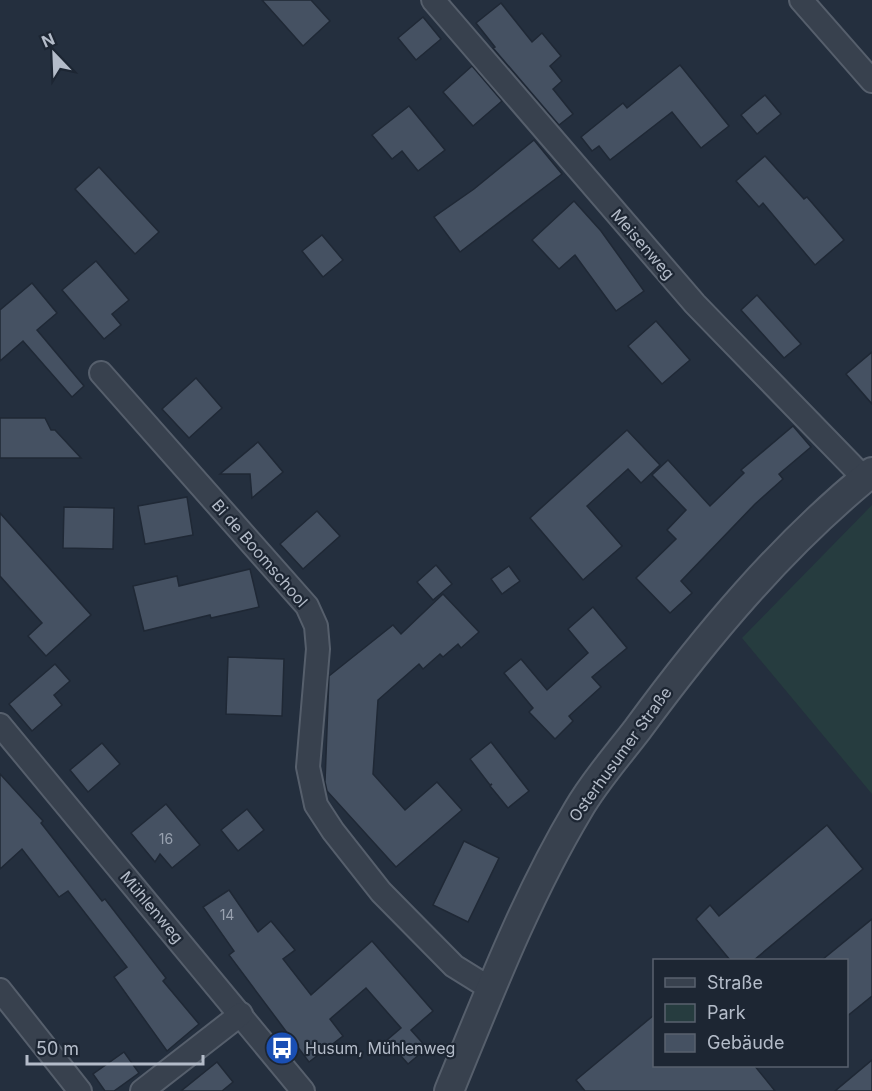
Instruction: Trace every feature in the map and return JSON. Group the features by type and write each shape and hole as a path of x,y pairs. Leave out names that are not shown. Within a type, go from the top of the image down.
{"street":[{"name":"Meisenweg","path":"434,0 695,303 868,475"},
{"path":"801,0 872,81"},
{"name":"Bi de Boomschool","path":"101,372 307,606 316,626 318,649 308,767 316,805 333,831 381,892 454,966 491,989"},
{"name":"Osterhusumer Straße","path":"449,1091 529,900 579,808 675,678 722,622 795,542 868,475"},
{"name":"Mühlenweg","path":"0,725 303,1091"},
{"path":"0,990 80,1091"},
{"path":"142,1091 241,1014"}],"green space":[{"path":"872,505 872,794 742,638"}],"building":[{"path":"262,0 311,0 330,21 303,46"},
{"path":"501,3 532,42 542,33 561,56 550,66 562,81 553,89 573,114 559,125 493,48 495,47 476,23"},
{"path":"423,17 441,39 416,60 398,38"},
{"path":"680,65 729,126 701,148 672,112 610,160 599,146 592,151 581,137 623,103 627,108"},
{"path":"472,66 502,101 473,126 443,92"},
{"path":"765,95 781,114 757,134 741,115"},
{"path":"409,106 445,150 418,171 402,151 392,159 372,135"},
{"path":"534,140 562,174 460,252 434,217 474,189"},
{"path":"765,156 804,199 807,197 844,240 815,265 763,203 759,207 736,181"},
{"path":"99,167 159,232 135,254 75,189"},
{"path":"574,201 601,231 644,291 616,311 575,255 559,269 532,240"},
{"path":"322,235 343,260 323,277 302,251"},
{"path":"96,261 129,300 112,314 121,325 104,339 62,290"},
{"path":"32,283 57,313 37,330 84,386 72,397 23,341 0,361 0,310"},
{"path":"757,295 801,344 784,358 741,310"},
{"path":"656,321 690,360 662,384 628,346"},
{"path":"872,352 872,404 846,374"},
{"path":"196,378 222,408 189,438 162,409"},
{"path":"0,418 45,418 51,430 55,430 81,458 0,458"},
{"path":"793,426 811,447 779,474 783,479 755,504 681,581 692,593 670,613 636,578 676,539 667,530 686,510 652,475 668,460 710,506 744,473 741,470"},
{"path":"627,430 660,465 641,483 628,469 587,506 622,546 583,580 530,518"},
{"path":"258,442 283,472 252,498 250,474 220,474"},
{"path":"187,497 193,535 145,544 138,506"},
{"path":"64,507 114,508 113,549 63,548"},
{"path":"317,511 340,536 303,569 280,544"},
{"path":"0,513 91,615 46,656 28,636 42,623 0,576"},
{"path":"436,565 452,584 433,600 417,582"},
{"path":"509,566 520,581 502,594 491,579"},
{"path":"250,569 259,607 211,618 210,615 144,631 133,586 177,576 179,586"},
{"path":"443,594 479,632 461,648 458,644 443,657 440,654 423,669 419,664 378,700 373,774 405,810 437,782 462,810 396,867 327,791 325,782 329,676 393,625 401,634"},
{"path":"593,607 627,648 592,677 601,687 569,716 573,721 555,739 529,712 533,708 504,673 521,659 547,690 588,653 568,629"},
{"path":"228,657 284,659 282,716 226,714"},
{"path":"55,664 70,681 54,695 62,705 32,731 9,704"},
{"path":"491,742 529,791 508,808 490,786 492,784 490,785 470,759"},
{"path":"102,743 120,764 88,792 70,770"},
{"path":"0,774 43,821 41,823 102,901 105,899 166,978 163,981 199,1024 167,1051 114,977 127,967 68,891 59,897 22,849 0,869"},
{"path":"166,804 200,845 172,868 160,854 155,862 131,833"},
{"path":"247,809 264,830 238,851 221,830"},
{"path":"827,825 863,869 755,959 729,959 696,919 710,905 719,916"},
{"path":"464,841 499,858 468,922 433,905"},
{"path":"229,890 258,932 271,921 295,950 283,959 311,995 372,941 433,1011 411,1030 427,1048 408,1064 387,1040 401,1028 366,988 330,1019 343,1036 309,1062 229,955 234,951 203,907"},
{"path":"872,919 872,996 848,1015 848,959 823,959"},
{"path":"653,1016 653,1067 756,1067 775,1091 585,1091 576,1080"},
{"path":"124,1052 139,1073 114,1091 105,1091 93,1074"},
{"path":"872,1060 872,1091 835,1091"},
{"path":"217,1062 233,1082 222,1091 181,1091"}],"place":[{"name":"Husum, Mühlenweg","path":"282,1048"}]}
